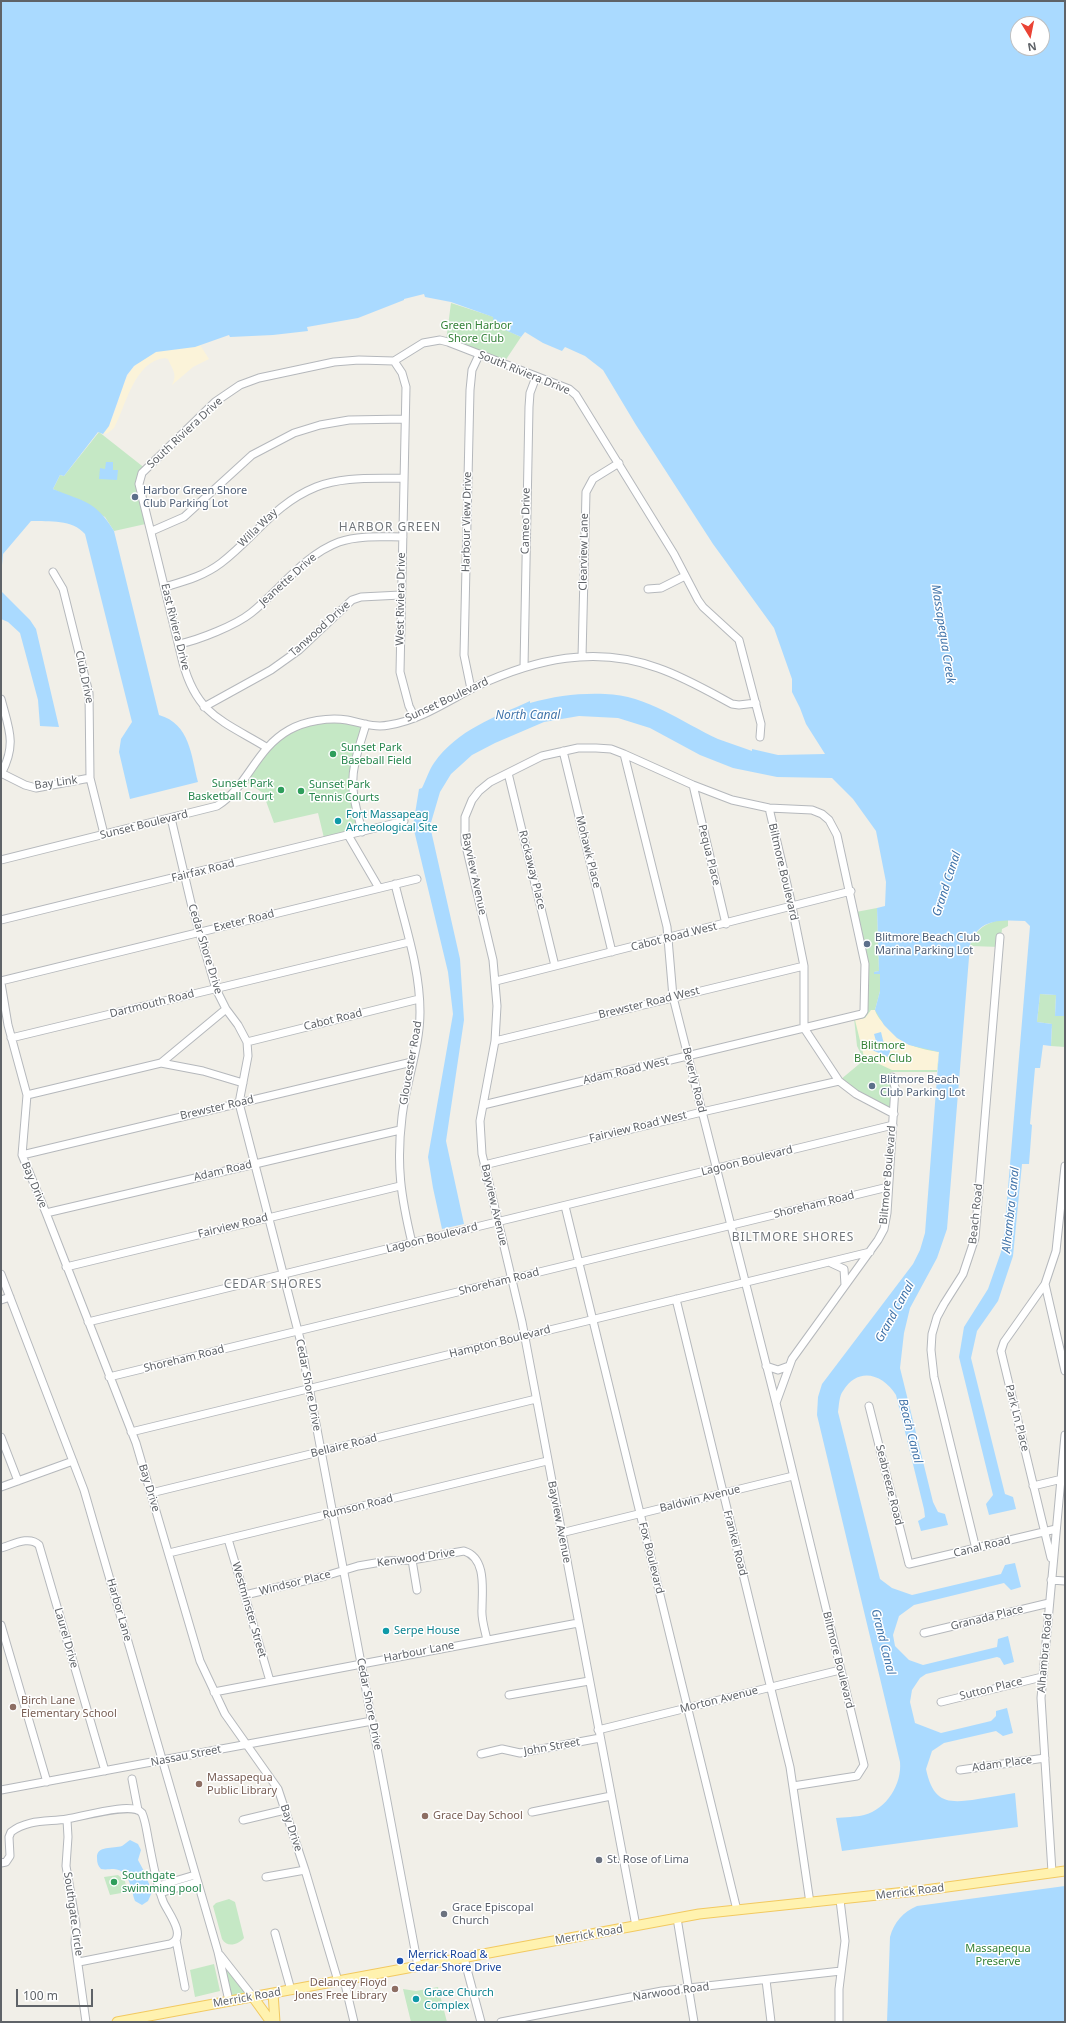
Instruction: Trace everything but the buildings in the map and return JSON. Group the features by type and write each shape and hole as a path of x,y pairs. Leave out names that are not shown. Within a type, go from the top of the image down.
{"main road":[{"name":"Merrick Road","path":"117,2022 132,2021 229,2001 677,1918 737,1910 925,1890 1065,1871"},
{"path":"273,1993 276,2022"},
{"path":"253,1997 271,2022"}],"street":[{"name":"South Riviera Drive","path":"142,472 215,402 240,385 259,378 334,362 359,360 394,361 416,346 440,340 568,389 576,395 619,463 674,554 703,607 739,640 761,724 760,737"},
{"name":"Harbour View Drive","path":"471,689 464,656 472,370 479,355"},
{"name":"West Riviera Drive","path":"394,361 402,373 406,387 400,672 409,706 415,718"},
{"name":"Cameo Drive","path":"524,666 529,407 530,393 536,377"},
{"path":"152,531 184,517 252,455 294,433 320,425 349,420 405,419"},
{"name":"Clearview Lane","path":"582,657 586,492 593,479 619,463"},
{"name":"East Riviera Drive","path":"142,472 139,484 188,679 198,700 213,715 266,747"},
{"name":"Willa Way","path":"165,587 195,579 221,563 280,507 316,487 346,480 404,478"},
{"name":"Jeanette Drive","path":"179,644 199,640 250,614 316,554 338,542 355,538 402,537"},
{"name":"Club Drive","path":"53,572 63,589 89,693 90,778 104,834"},
{"path":"648,589 661,588 686,576"},
{"name":"Tanwood Drive","path":"204,707 271,670 294,654 352,600 361,597 401,595"},
{"name":"Sunset Boulevard","path":"1,860 211,808 222,803 237,788 266,747 291,729 312,722 345,720 388,726 415,718 471,689 524,666 561,658 611,657 639,662 677,676 732,704 738,705 756,703"},
{"path":"1,699 11,743 9,756 1,773"},
{"path":"362,832 355,802 353,780 355,764 366,724"},
{"name":"Bayview Avenue","path":"636,1926 524,1336 512,1279 484,1165 480,1133 483,1105 495,1041 497,1006 496,980 464,842 464,828 468,809 479,791 490,782 542,756 578,748 596,748 611,749 693,785 732,800 769,808 812,810 822,814 829,820 837,834 851,891 865,964 863,1014"},
{"name":"Mohawk Place","path":"563,751 612,952"},
{"name":"Beverly Road","path":"624,754 667,926 673,997 776,1404"},
{"name":"Bay Link","path":"1,773 25,785 36,788 90,778"},
{"name":"Rockaway Place","path":"508,773 555,966"},
{"name":"Pequa Place","path":"693,785 726,924"},
{"name":"Biltmore Boulevard","path":"769,808 804,966 804,1028 839,1081 856,1094 894,1114 884,1229 870,1252 788,1366 776,1404 864,1765 857,1776 793,1786"},
{"name":"Cedar Shore Drive","path":"171,818 199,932 216,989 226,1009 238,1025 247,1042 248,1056 239,1103 298,1331 418,1966"},
{"name":"Fairfax Road","path":"1,920 404,821"},
{"path":"348,835 379,888"},
{"name":"Exeter Road","path":"1,982 418,879"},
{"name":"Gloucester Road","path":"395,884 416,969 419,999 418,1032 400,1130 398,1156 400,1186 412,1243"},
{"name":"Cabot Road West","path":"496,980 668,939 851,891"},
{"name":"Beach Road","path":"976,1549 934,1377 931,1350 937,1317 962,1274 974,1238 1000,937"},
{"name":"Dartmouth Road","path":"11,1038 409,942"},
{"name":"Brewster Road West","path":"495,1041 804,966"},
{"name":"Bay Drive","path":"1,982 11,1038 27,1095 22,1155 131,1432 151,1493 200,1661 225,1714 248,1744 278,1789 354,2022"},
{"name":"Cabot Road","path":"247,1042 419,999"},
{"path":"161,1063 226,1009"},
{"name":"Adam Road West","path":"483,1105 863,1014"},
{"name":"Brewster Road","path":"22,1155 412,1062"},
{"path":"27,1095 161,1063 202,1071 243,1083"},
{"path":"892,1077 895,1087 894,1114"},
{"name":"Fairview Road West","path":"484,1165 702,1112 839,1081"},
{"name":"Lagoon Boulevard","path":"88,1322 893,1125"},
{"name":"Adam Road","path":"46,1213 400,1130"},
{"path":"1065,1166 1063,1219 1056,1251 1046,1284 1065,1371"},
{"name":"Fairview Road","path":"66,1267 400,1186"},
{"name":"Shoreham Road","path":"109,1377 888,1187"},
{"name":"Fox Boulevard","path":"565,1206 737,1910"},
{"name":"Hampton Boulevard","path":"131,1432 870,1252"},
{"path":"830,1262 844,1269 845,1285"},
{"name":"Harbor Lane","path":"1,1274 84,1490 218,1952 229,2001"},
{"name":"Park Ln Place","path":"1046,1284 1004,1342 1001,1351 1053,1564"},
{"path":"1,1300 10,1297"},
{"name":"Frankel Road","path":"676,1299 771,1687 793,1786"},
{"path":"766,1366 778,1370 788,1366"},
{"name":"Bellaire Road","path":"151,1493 536,1399"},
{"name":"Seabreeze Road","path":"869,1406 909,1564"},
{"name":"Alhambra Road","path":"1052,1872 1040,1698 1065,1435"},
{"path":"1,1437 18,1481"},
{"path":"1,1487 73,1461"},
{"name":"Rumson Road","path":"169,1553 547,1461"},
{"name":"Baldwin Avenue","path":"561,1533 793,1476"},
{"path":"1033,1486 1062,1479"},
{"name":"Canal Road","path":"909,1564 1056,1530"},
{"name":"Westminster Street","path":"228,1539 270,1681"},
{"name":"Laurel Drive","path":"1,1548 30,1540 35,1541 39,1545 105,1771"},
{"name":"Kenwood Drive","path":"344,1570 387,1560 412,1560 464,1551 471,1553 475,1557 481,1573 483,1593 481,1610 487,1640"},
{"path":"412,1560 417,1590"},
{"name":"Windsor Place","path":"245,1595 344,1570"},
{"path":"1051,1580 1065,1581"},
{"name":"Granada Place","path":"924,1633 1049,1603"},
{"name":"Harbour Lane","path":"214,1692 578,1623"},
{"path":"2,1630 47,1782"},
{"name":"Morton Avenue","path":"598,1730 840,1670"},
{"name":"Sutton Place","path":"941,1702 1042,1677"},
{"path":"509,1696 589,1681"},
{"name":"Nassau Street","path":"1,1790 372,1721"},
{"name":"John Street","path":"481,1754 502,1749 520,1754 600,1738"},
{"name":"Adam Place","path":"960,1770 1045,1758"},
{"path":"132,1779 138,1810 143,1815 163,1904 175,1923 177,1936 176,1940 185,1987"},
{"path":"793,1786 810,1903"},
{"path":"532,1812 611,1796"},
{"path":"1,1863 6,1862 10,1856 9,1837 14,1830 39,1821 67,1820 111,1810 138,1810"},
{"path":"243,1820 285,1810"},
{"name":"Southgate Circle","path":"67,1820 68,1838 66,1866 76,1924 75,1944 79,1962 81,1997 86,2022"},
{"path":"266,1877 305,1870"},
{"path":"159,1890 196,1879"},
{"path":"839,2022 841,1971 845,1941 840,1900"},
{"path":"677,1918 694,2022"},
{"path":"275,1933 292,1990"},
{"name":"Southgate Circle","path":"79,1962 170,1944 176,1940"},
{"name":"Harbor Lane","path":"218,1952 253,1997"},
{"path":"464,1958 481,2022"},
{"name":"Narwood Road","path":"501,2022 689,1988 841,1971"},
{"path":"766,1980 770,2022"}],"green space":[{"name":"Green Harbor Shore Club","path":"451,303 494,317 495,325 521,337 503,364 446,341"},
{"path":"99,432 146,469 139,484 150,523 114,531 105,517 53,489 60,475 64,476"},
{"path":"329,722 346,722 364,726 352,764 358,829 324,838 318,813 274,823 263,793 245,781 262,757 279,740 300,729"},
{"name":"Blitmore Beach Club","path":"877,908 879,971 874,972 875,974 880,974 880,991 875,1010 939,1052 937,1072 891,1072 890,1076 894,1083 893,1112 840,1080 864,1060 857,1046 854,1018 864,1014 866,964 856,912"},
{"path":"998,920 1008,920 1008,926 1002,929 1000,947 970,946 974,936 980,929"},
{"path":"1040,994 1056,995 1055,1016 1065,1016 1065,1047 1051,1046 1052,1024 1037,1022"},
{"path":"118,1875 125,1881 127,1892 110,1895 104,1877"},
{"path":"229,1899 235,1902 244,1938 236,1944 227,1944 222,1939 213,1906 216,1903"},
{"path":"219,1954 252,1996 230,2000"},
{"path":"214,1964 220,1991 195,1997 190,1970"},
{"path":"438,1987 447,2022 411,2022 403,1989 416,1991"}],"sand":[{"path":"200,345 209,359 193,367 172,385 174,375 168,359 165,358 154,361 146,367 132,386 114,428 108,433 103,434 110,423 127,377 134,367 144,358 163,349"},
{"path":"871,1010 875,1010 878,1017 886,1026 903,1041 915,1047 939,1052 937,1070 892,1070 864,1057 855,1020 865,1018"}],"water":[{"path":"1,1 1065,1 1065,1016 1055,1016 1056,995 1040,994 1037,1022 1052,1024 1051,1046 1043,1045 1040,1068 1035,1068 1030,1124 1032,1125 1029,1164 1022,1164 1013,1256 998,1301 977,1331 971,1358 1005,1494 1013,1497 1016,1509 989,1515 986,1504 993,1495 959,1357 964,1327 988,1289 1001,1252 1004,1236 1030,926 1025,921 999,921 985,925 974,936 970,945 947,1229 937,1258 910,1308 904,1333 900,1368 933,1502 938,1512 945,1514 948,1525 921,1531 918,1521 925,1517 924,1509 896,1395 891,1388 877,1378 870,1376 856,1378 849,1383 842,1393 838,1412 880,1579 892,1588 912,1595 1001,1574 1005,1565 1015,1563 1021,1587 1011,1590 1004,1583 914,1605 899,1616 893,1635 895,1646 909,1660 923,1665 997,1647 998,1639 1008,1636 1014,1662 1004,1665 1000,1658 997,1657 926,1674 920,1678 912,1690 910,1702 915,1723 941,1733 991,1721 996,1716 996,1711 1007,1708 1013,1733 1003,1736 996,1731 944,1743 932,1751 926,1769 933,1789 943,1799 950,1801 967,1801 1015,1793 1018,1827 842,1851 836,1818 864,1815 880,1807 896,1787 900,1770 900,1762 817,1415 818,1397 822,1384 913,1264 920,1250 925,1233 939,1052 909,1045 897,1038 884,1025 875,1010 880,991 880,974 874,974 874,972 879,971 877,908 885,906 886,882 876,831 853,799 832,778 777,777 733,768 700,755 650,728 618,718 579,716 544,722 495,743 472,755 451,774 440,792 430,826 460,959 464,1020 446,1141 464,1224 442,1229 428,1157 453,1014 448,972 413,826 419,789 422,788 434,763 443,752 465,733 503,713 530,701 530,703 549,698 586,694 605,694 635,699 663,710 718,739 752,751 752,749 778,755 825,754 806,724 792,692 792,679 774,628 713,544 636,425 603,370 585,356 565,347 562,351 543,343 525,332 521,337 494,325 493,317 451,302 425,297 424,294 404,299 358,318 307,327 308,331 273,335 230,337 229,335 195,347 156,352 134,366 127,375 109,426 103,434 98,432 64,476 60,475 53,489 88,503 101,513 114,531 159,715 169,719 177,725 183,733 191,751 198,782 130,799 119,752 121,739 132,722 85,534 74,526 60,522 31,521 3,554 1,576"},
{"path":"106,462 113,462 113,470 118,470 117,480 99,479 100,468 105,469"},
{"path":"1,591 30,620 36,629 59,727 40,726 38,700 20,633 8,622 1,619"},
{"path":"881,1032 884,1044 892,1046 888,1057 872,1050 876,1041 874,1034"},
{"path":"130,1840 138,1844 141,1850 138,1860 145,1873 152,1892 148,1901 142,1905 135,1901 129,1881 123,1873 114,1869 101,1869 97,1863 97,1854 99,1851 106,1848 122,1846"},
{"name":"Massapequa Preserve","path":"1065,1886 1065,2022 887,2022 890,1937 894,1927 903,1914 917,1906"}],"place":[{"name":"Harbor Green Shore Club Parking Lot","path":"135,497"},
{"name":"Sunset Park Baseball Field","path":"333,754"},
{"name":"Sunset Park Basketball Court","path":"281,790"},
{"name":"Sunset Park Tennis Courts","path":"301,791"},
{"name":"Fort Massapeag Archeological Site","path":"338,821"},
{"name":"Blitmore Beach Club Marina Parking Lot","path":"867,944"},
{"name":"Blitmore Beach Club Parking Lot","path":"872,1086"},
{"name":"Serpe House","path":"386,1631"},
{"name":"Birch Lane Elementary School","path":"13,1707"},
{"name":"Massapequa Public Library","path":"199,1784"},
{"name":"Grace Day School","path":"425,1816"},
{"name":"St. Rose of Lima","path":"599,1860"},
{"name":"Southgate swimming pool","path":"114,1882"},
{"name":"Grace Episcopal Church","path":"444,1914"},
{"name":"Merrick Road & Cedar Shore Drive","path":"400,1961"},
{"name":"Delancey Floyd Jones Free Library","path":"395,1989"},
{"name":"Grace Church Complex","path":"416,1999"}],"district":[{"name":"HARBOR GREEN","path":"390,528"},
{"name":"BILTMORE SHORES","path":"793,1238"},
{"name":"CEDAR SHORES","path":"273,1285"}],"water label":[{"name":"Massapequa Creek","path":"943,634"},
{"name":"North Canal","path":"528,716"},
{"name":"Grand Canal","path":"947,884"},
{"name":"Alhambra Canal","path":"1011,1210"},
{"name":"Grand Canal","path":"895,1312"},
{"name":"Beach Canal","path":"910,1431"},
{"name":"Grand Canal","path":"883,1642"}]}
